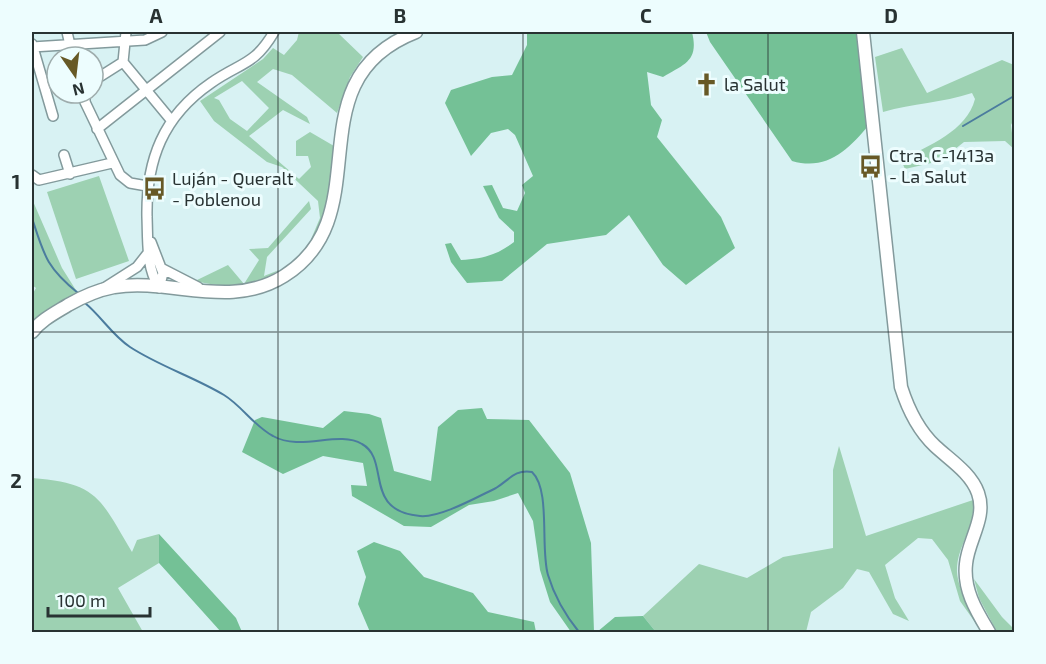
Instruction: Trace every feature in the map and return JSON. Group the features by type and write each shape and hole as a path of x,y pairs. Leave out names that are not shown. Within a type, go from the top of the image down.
{"main road":[{"path":"32,332 50,315 102,290 131,286 221,293 246,291 271,283 296,267 315,247 334,206 340,128 350,92 375,57 400,38 416,32"},
{"path":"863,32 901,387 920,427 967,475 978,494 981,513 969,547 965,576 974,606 989,633"}],"street":[{"path":"67,32 70,45 100,43 125,36 144,40 162,32"},
{"path":"97,32 100,43"},
{"path":"97,129 220,32"},
{"path":"159,288 150,270 148,253 147,186 154,155 171,120 183,105 212,82 247,64 263,51 274,32"},
{"path":"125,36 123,62 171,120"},
{"path":"32,46 53,116"},
{"path":"105,73 123,62"},
{"path":"86,105 112,163 130,183 147,186"},
{"path":"64,155 70,174"},
{"path":"32,175 39,180 112,163"},
{"path":"149,238 161,268 163,278 159,288"},
{"path":"102,290 137,267 148,253"},
{"path":"161,268 190,284 221,293"}],"green space":[{"path":"299,32 340,32 338,33 363,57 350,77 337,113 292,75 273,69 257,82 307,117 310,124 283,110 249,136 299,179 311,167 308,156 296,156 296,141 310,132 334,146 332,173 325,208 309,244 320,218 318,201 282,167 267,162 214,121 200,101 263,59 273,48 284,55 297,40","holes":["242,81 269,108 247,131 230,119 219,100 214,98"]},
{"path":"527,32 692,32 694,49 692,56 684,65 663,77 647,72 651,105 662,120 657,137 721,217 735,248 686,285 663,265 629,215 606,235 547,244 502,281 467,283 451,262 445,244 451,243 461,260 489,256 514,242 514,232 499,218 483,186 492,185 503,208 517,211 525,193 522,185 533,176 515,135 508,129 491,133 471,156 445,103 451,90 492,77 512,75 527,45"},
{"path":"706,32 858,32 869,125 845,150 826,161 804,163 792,161 710,42"},
{"path":"902,48 927,93 1002,60 1014,65 1014,119 1011,125 1014,149 1005,141 964,142 940,161 905,169 901,160 955,129 971,110 975,99 972,93 883,112 875,57"},
{"path":"99,176 129,261 76,279 47,192"},
{"path":"32,199 62,268 79,295 32,325 32,295 36,288 32,285"},
{"path":"309,201 311,209 267,257 264,276 279,270 269,277 238,286 195,281 228,265 244,284 259,260 249,249 268,248"},
{"path":"482,408 487,419 529,420 570,473 591,543 594,632 571,632 550,602 540,570 533,521 518,493 494,501 469,505 431,527 404,526 352,496 351,485 367,486 363,463 323,456 283,474 242,452 255,420 262,417 323,428 344,411 369,414 381,418 394,471 431,481 438,427 458,410"},
{"path":"839,446 866,536 973,500 972,520 960,554 957,572 962,592 977,625 960,601 948,560 932,539 918,538 885,565 895,598 909,621 893,614 869,572 857,569 843,588 811,612 806,632 656,632 643,616 699,564 747,578 783,557 833,548 833,470"},
{"path":"32,478 71,484 95,497 104,507 132,552 137,540 159,534 159,563 118,588 143,632 32,632"},
{"path":"159,534 236,618 242,632 221,632 159,563"},
{"path":"374,542 400,551 424,577 473,593 488,612 534,622 536,632 370,632 358,604 366,577 357,551"},
{"path":"974,579 1002,617 1014,629 1014,632 997,632 979,598"},
{"path":"643,616 656,632 597,632 615,617"}],"waterway":[{"path":"963,126 1014,96"},
{"path":"32,218 48,260 59,276 78,293"},
{"path":"85,303 130,347 224,395 273,436 295,442 342,439 362,444 370,451 375,461 384,495 391,505 402,512 420,516 438,514 496,488 512,476 521,472 532,472 538,480 541,492 548,575 561,605 579,632"}],"place":[{"name":"la Salut","path":"706,85"},
{"name":"Ctra. C-1413a - La Salut","path":"871,166"},
{"name":"Luján - Queralt - Poblenou","path":"154,189"}]}
